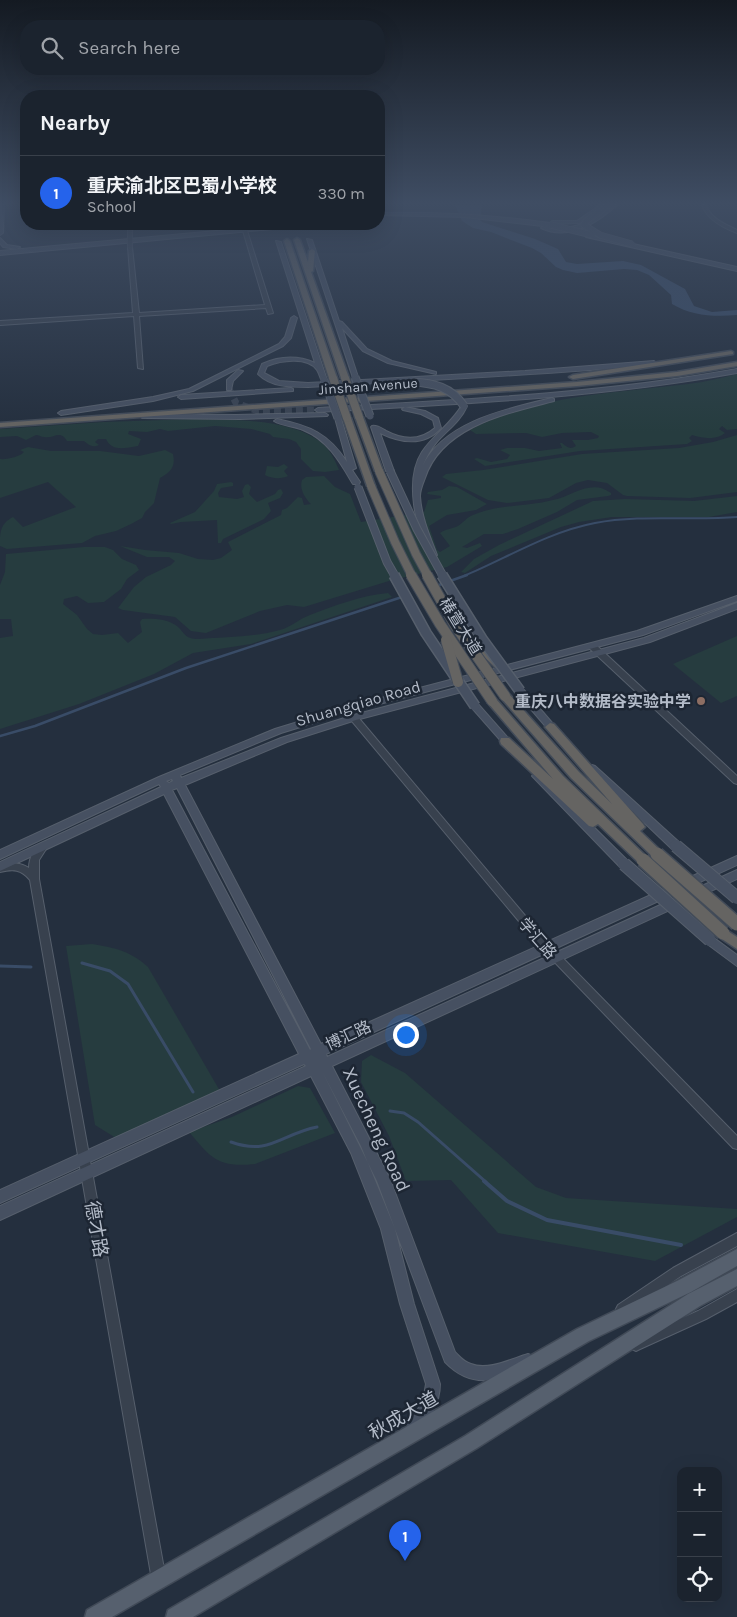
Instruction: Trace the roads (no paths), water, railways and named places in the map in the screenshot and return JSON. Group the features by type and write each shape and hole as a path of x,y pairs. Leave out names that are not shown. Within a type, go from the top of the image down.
{"highway":[{"name":"椿萱大道","path":"301,280 387,528 442,628 492,701 559,779 639,861 668,883 737,944"},
{"name":"椿萱大道","path":"311,280 379,471 416,554 455,625 505,696 575,775 681,875 737,924"},
{"name":"Jinshan Avenue","path":"0,417 573,377 673,368 735,355"},
{"name":"Jinshan Avenue","path":"0,424 577,384 677,374 737,364"},
{"path":"577,384 626,383 737,370"},
{"path":"455,625 503,669"},
{"path":"442,628 458,682"},
{"path":"550,727 659,853"},
{"path":"505,741 639,861"}],"main road":[{"path":"322,280 355,377 402,500 470,623 520,692 550,727 676,846 737,898"},
{"path":"229,389 230,380 240,370 288,346 294,338 296,331 292,282"},
{"path":"292,282 338,418 357,485 387,562 426,633 458,682 475,706 548,788 624,864 710,940 737,961"},
{"path":"334,316 364,350 390,362 422,371 453,376"},
{"path":"61,413 153,399 191,390 272,351 288,338 294,318"},
{"path":"321,369 310,362 294,358 276,360 264,366 261,374 269,381 285,385 569,372 735,355"},
{"path":"318,410 582,393 686,381 737,370"},
{"path":"153,399 412,382 430,383 448,389 459,397 464,406 461,415 451,427 433,442 425,460 416,496 419,517 437,565"},
{"path":"425,460 441,446 474,424 521,407 582,393"},
{"path":"121,416 234,417 328,415 404,409 423,412 436,419 438,428 432,435 416,440 399,439 386,435 374,427"},
{"path":"234,417 288,423 320,435 335,448 357,485"},
{"name":"Shuangqiao Road","path":"176,778 284,740 354,718 599,649 737,598"},
{"name":"Shuangqiao Road","path":"0,855 278,732 347,710 664,635 737,606"},
{"name":"Xuecheng Road","path":"176,778 320,1067 383,1179 450,1357 458,1367 476,1374 486,1374 552,1353"},
{"name":"Shuangqiao Road","path":"0,867 164,783"},
{"name":"Xuecheng Road","path":"164,783 313,1053"},
{"name":"博汇路","path":"0,1197 737,860"},
{"name":"博汇路","path":"0,1213 737,874"},
{"name":"Xuecheng Road","path":"320,1067 388,1229 407,1304 433,1384 434,1394 430,1406 407,1437"},
{"name":"秋成大道","path":"94,1617 583,1335 685,1286 737,1257"},
{"path":"175,1617 470,1442 694,1300 737,1277"}],"street":[{"path":"133,280 141,368"},
{"path":"260,280 270,313"},
{"path":"0,323 267,304"},
{"path":"0,319 135,313"},
{"path":"599,649 737,773"},
{"path":"599,649 737,781"},
{"name":"学汇路","path":"354,718 546,948 737,1144"},
{"name":"德才路","path":"43,846 34,858 34,879 159,1580"},
{"path":"0,867 21,866 30,872 34,879"},
{"path":"583,1335 677,1272 737,1240"},
{"path":"592,1365 702,1314 737,1295"}],"water":[{"path":"655,280 669,280 685,289 694,306 712,312 737,310 737,315 703,315 687,311 672,304 671,295"}],"waterway":[{"path":"464,576 544,539 595,523 648,518 737,517"},
{"path":"436,586 467,575"},
{"path":"0,736 35,726 186,668 402,597"},
{"path":"82,963 110,971 128,984 193,1092"},
{"path":"0,966 31,967"},
{"path":"390,1111 404,1113 418,1122 486,1182"},
{"path":"231,1142 256,1147 317,1127"},
{"path":"484,1181 507,1201 547,1220 681,1245"}],"tunnel":[{"path":"229,389 236,403 258,411 318,410"}],"place":[{"name":"重庆八中数据谷实验中学","path":"701,701"},
{"name":"重庆渝北区巴蜀小学校","path":"405,1561"}]}
